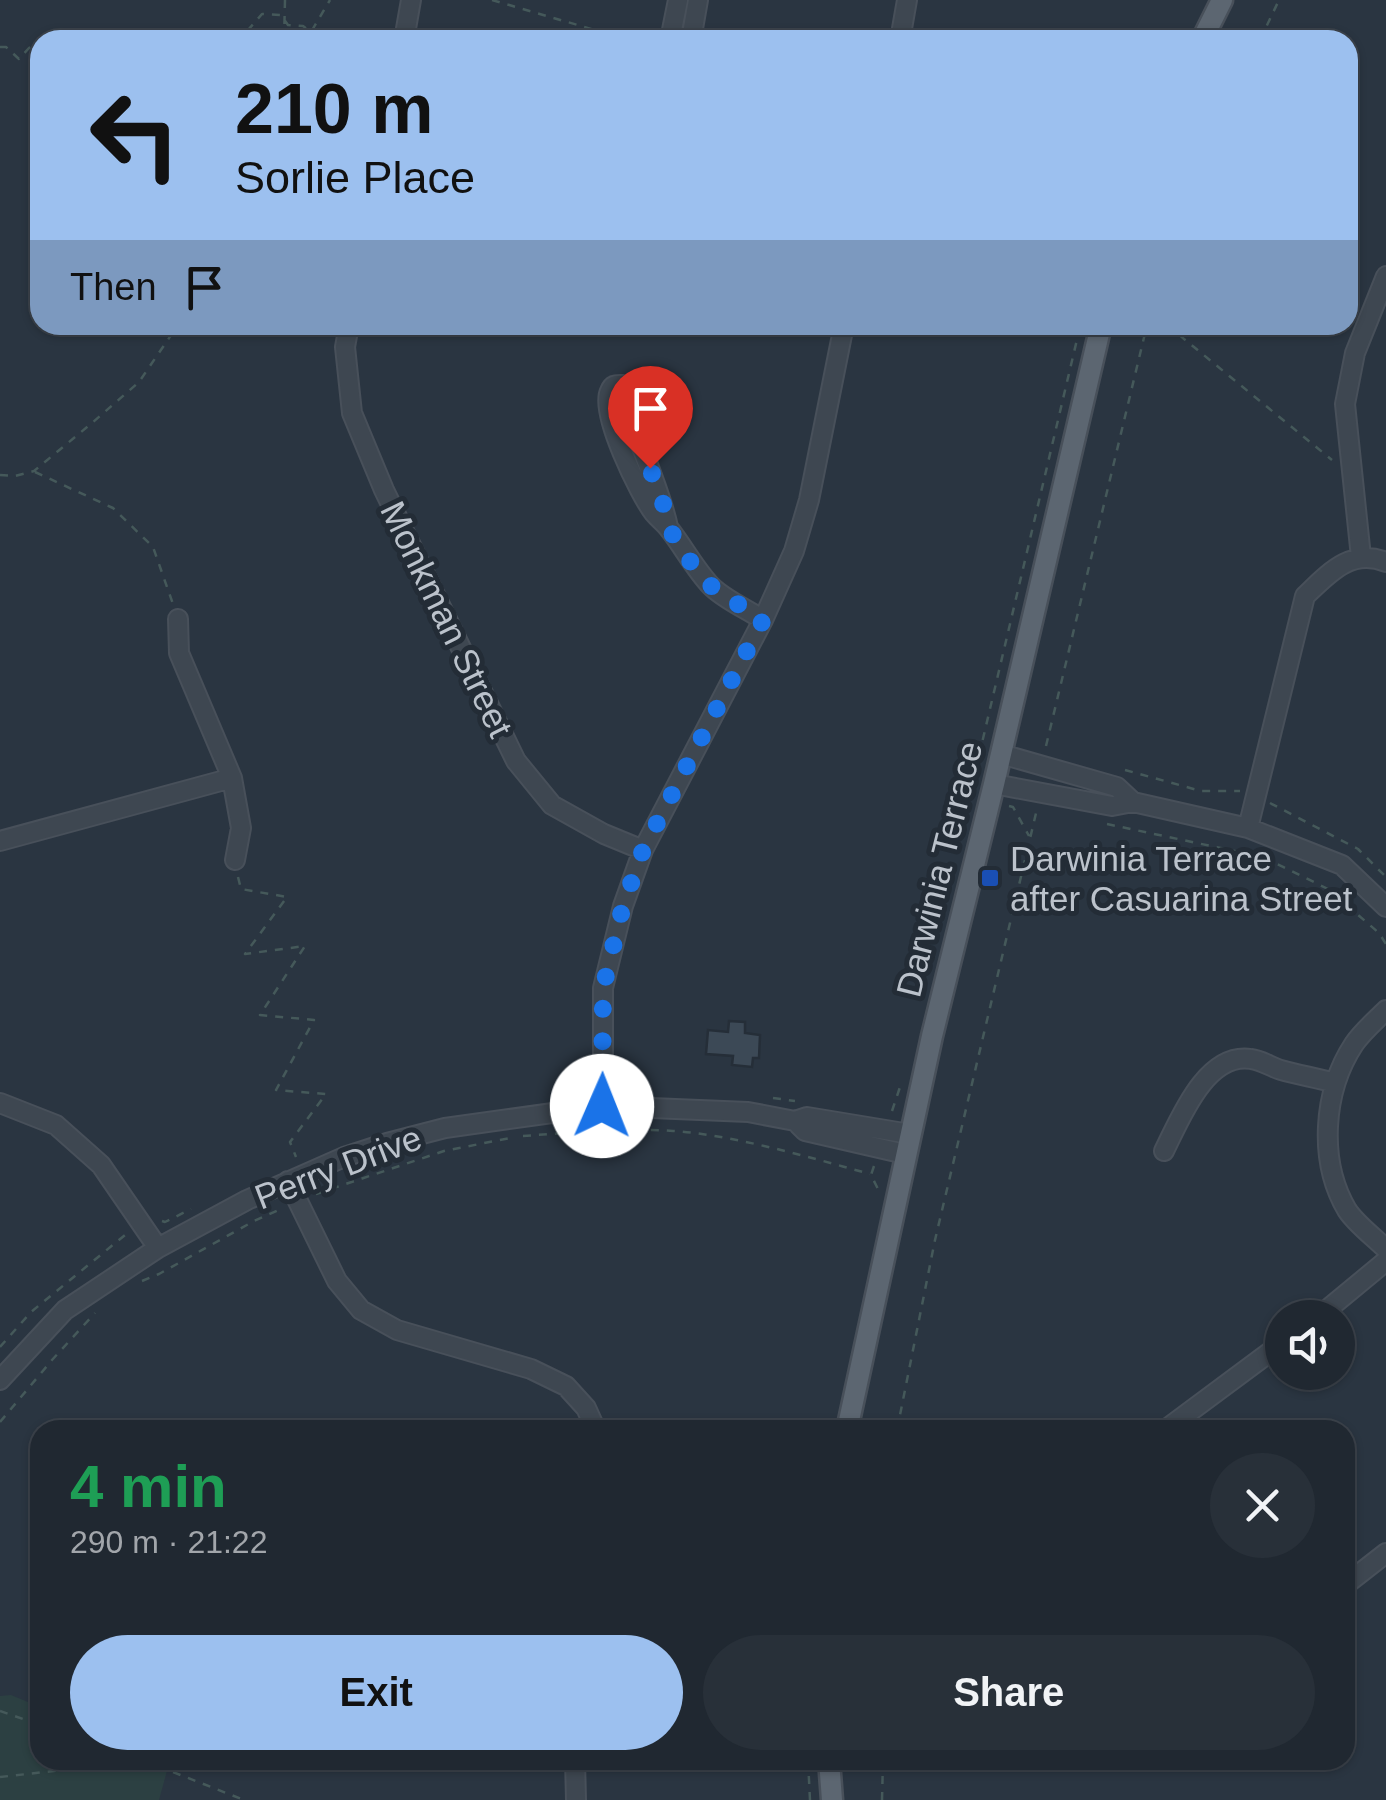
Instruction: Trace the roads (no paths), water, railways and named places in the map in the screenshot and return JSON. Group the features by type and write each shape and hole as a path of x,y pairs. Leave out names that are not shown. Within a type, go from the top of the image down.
{"main road":[{"path":"1207,30 1222,0"},
{"name":"Darwinia Terrace","path":"849,1420 907,1144 994,784 997,741 1098,335"},
{"path":"830,1770 832,1800"}],"street":[{"path":"406,30 411,0"},
{"path":"672,30 678,0"},
{"path":"693,30 698,0"},
{"path":"902,30 907,0"},
{"path":"1361,556 1345,404 1355,353 1386,276"},
{"name":"Monkman Street","path":"347,335 352,412 384,490 516,760 552,805 643,850"},
{"path":"602,1106 603,988 623,906 643,850 763,620 794,551 810,500 842,335"},
{"path":"668,527 637,431 630,392 616,385 609,392 613,424 623,454 655,515 714,589 763,620"},
{"path":"1248,828 1306,596 1332,571 1361,556 1386,562"},
{"path":"178,619 179,653 232,778 242,828 234,860"},
{"path":"997,741 1053,769 1117,787 1133,802"},
{"path":"0,841 232,778"},
{"path":"994,784 1112,806 1133,802 1248,828 1342,865 1386,907"},
{"path":"1386,1010 1356,1041 1343,1063 1328,1123 1331,1170 1348,1212 1386,1249"},
{"path":"1164,1151 1188,1103 1208,1075 1227,1062 1249,1058 1335,1084"},
{"path":"0,1104 56,1125 101,1164 158,1248"},
{"name":"Perry Drive","path":"0,1380 65,1310 158,1248 288,1181 363,1150 444,1128 602,1106 680,1108 748,1112 795,1121 805,1131 907,1144"},
{"path":"288,1181 337,1281 361,1310 397,1330 531,1370 566,1386 591,1420"},
{"path":"1339,1300 1386,1261"},
{"path":"1178,1420 1265,1356"},
{"path":"1355,1577 1386,1552"},
{"path":"575,1770 576,1800"}],"place":[{"name":"Darwinia Terrace after Casuarina Street","path":"990,878"}]}
